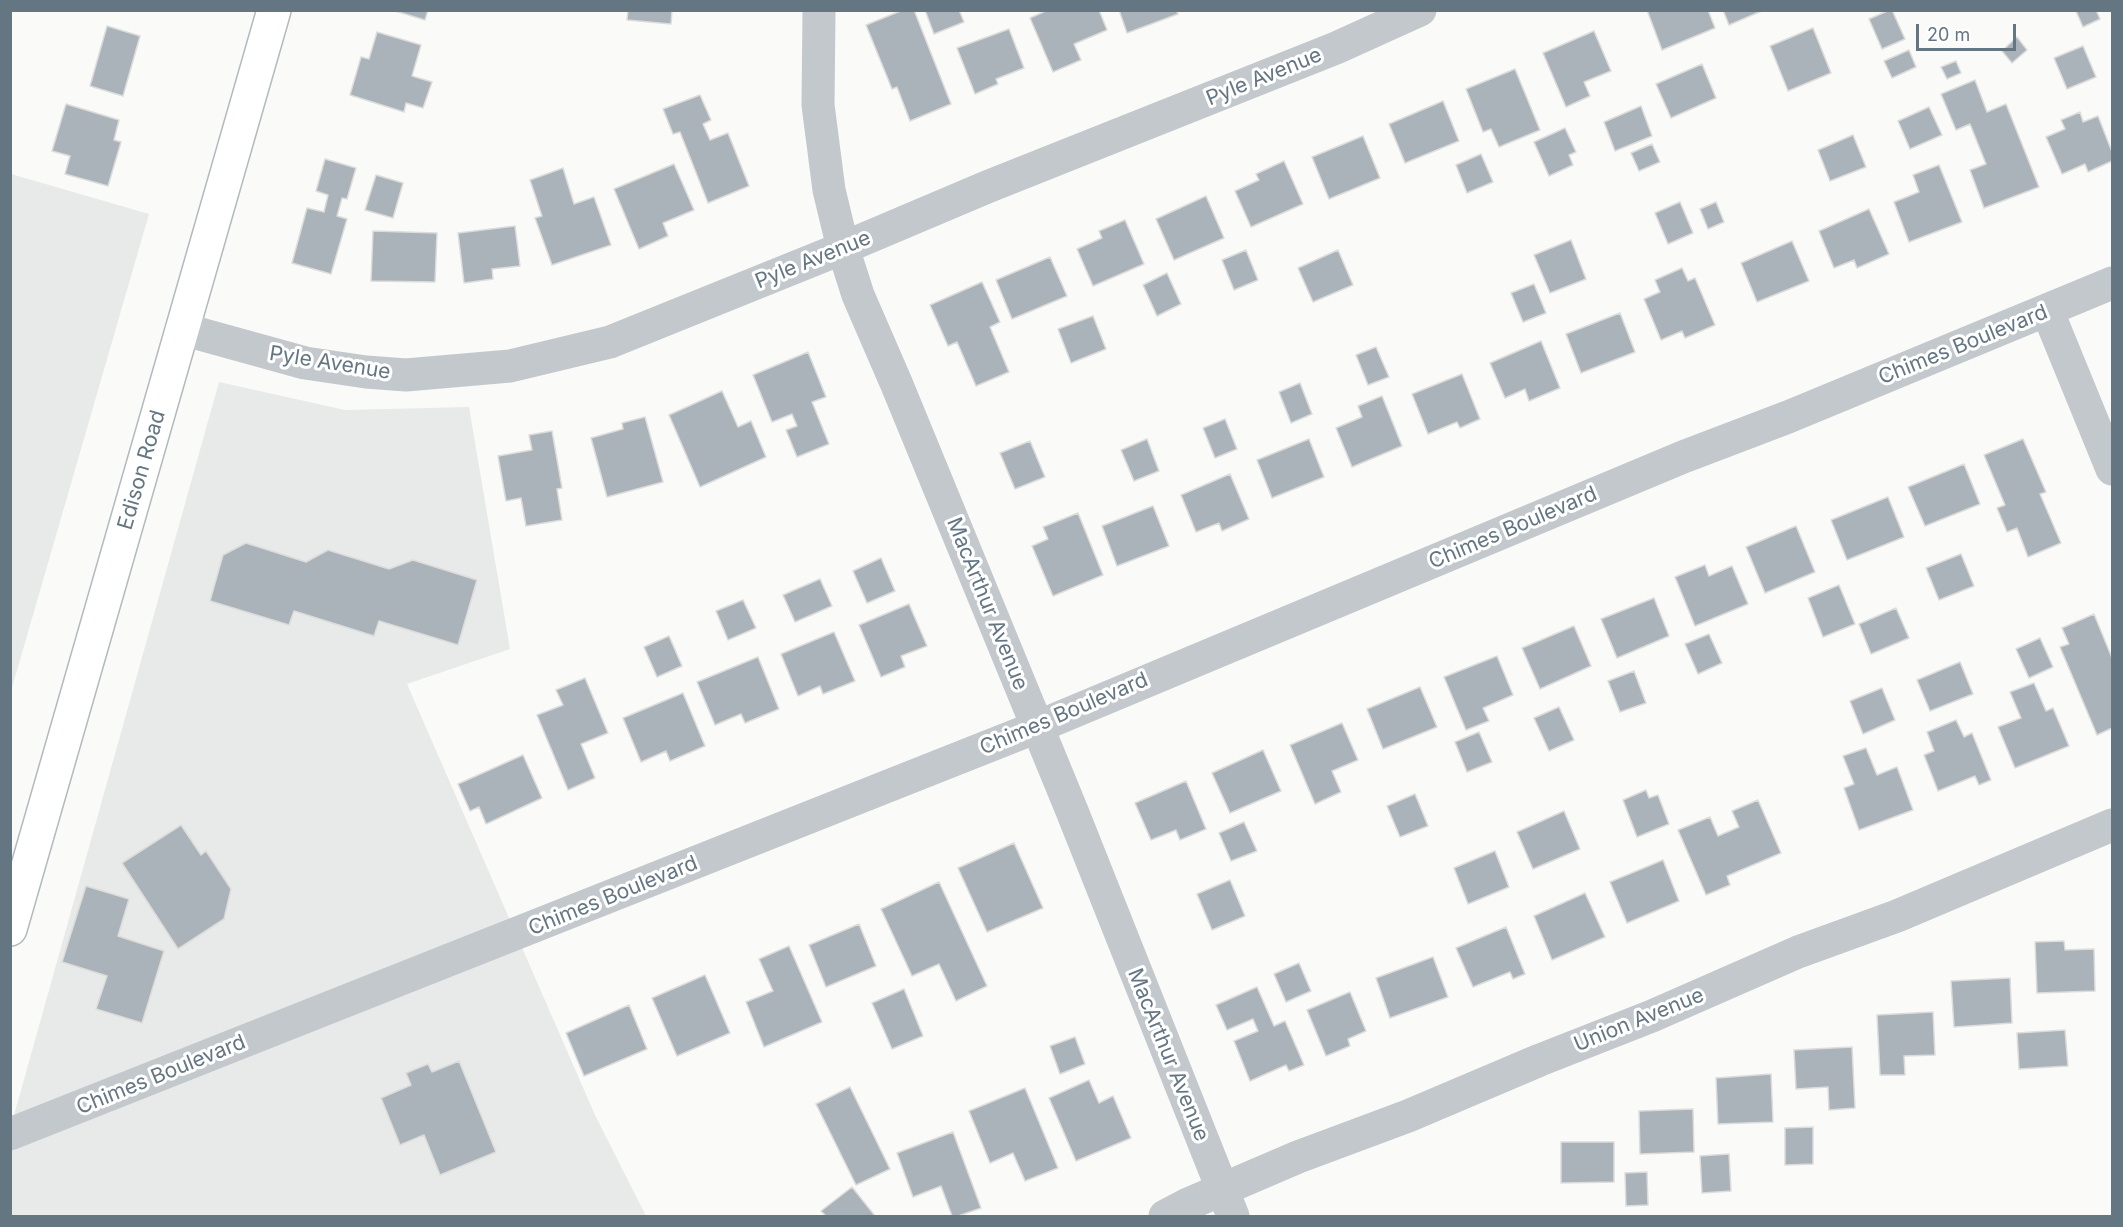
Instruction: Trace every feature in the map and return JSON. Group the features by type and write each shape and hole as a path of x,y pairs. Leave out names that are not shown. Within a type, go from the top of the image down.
{"main road":[{"name":"Edison Road","path":"10,929 274,10"}],"street":[{"name":"MacArthur Avenue","path":"819,10 818,105 829,190 843,248 858,295 1037,727 1228,1203"},
{"name":"Pyle Avenue","path":"182,329 305,363 406,375 510,366 610,342 987,187 1336,48 1420,10"},
{"name":"Chimes Boulevard","path":"10,1134 1037,727 1672,462 1788,417 2112,283"},
{"path":"2047,310 2112,469"},
{"name":"Union Avenue","path":"1165,1216 1228,1203 1298,1157 1408,1116 1652,1016 1798,952 1897,916 2112,825"}],"shaded area":[{"path":"10,174 149,214 11,691"},
{"path":"219,382 345,410 469,407 510,649 407,684 595,1115 646,1216 11,1216 11,1126"}],"building":[{"path":"392,10 428,10 425,20"},
{"path":"628,10 672,10 671,24 627,20"},
{"path":"903,10 914,10 951,104 910,121 897,87 892,89 866,25"},
{"path":"925,10 959,10 964,22 934,34"},
{"path":"1048,10 1099,10 1107,30 1074,44 1081,60 1053,72 1030,18"},
{"path":"1119,10 1176,10 1178,14 1127,33"},
{"path":"1647,10 1708,10 1715,28 1662,50"},
{"path":"1723,10 1764,10 1729,25"},
{"path":"1890,10 1905,39 1882,49 1869,19"},
{"path":"2096,10 2100,19 2083,27 2076,11"},
{"path":"107,26 140,36 123,96 90,86"},
{"path":"1813,28 1831,73 1788,91 1770,46"},
{"path":"1009,29 1024,68 996,79 998,84 975,94 957,48"},
{"path":"1594,31 1611,71 1584,82 1590,96 1566,107 1543,53"},
{"path":"377,32 421,45 412,76 432,82 423,108 406,103 404,112 350,95 361,57 369,59"},
{"path":"2017,37 2027,50 2012,63 2002,51"},
{"path":"2083,46 2096,77 2067,89 2054,58"},
{"path":"1909,50 1916,67 1892,78 1884,61"},
{"path":"1956,61 1961,73 1947,79 1941,67"},
{"path":"1702,64 1716,98 1671,118 1656,84"},
{"path":"1515,69 1540,130 1499,147 1491,129 1483,132 1466,89"},
{"path":"1975,80 1987,112 2006,104 2039,187 1984,208 1970,170 1986,164 1970,124 1956,130 1941,94"},
{"path":"700,95 711,120 703,124 710,140 728,133 749,186 708,203 680,132 673,134 663,109"},
{"path":"1443,101 1459,141 1405,163 1389,124"},
{"path":"66,104 119,120 114,140 121,142 108,186 65,174 70,156 52,151"},
{"path":"1641,106 1652,136 1615,151 1604,122"},
{"path":"1929,107 1942,135 1910,149 1898,121"},
{"path":"2080,112 2083,122 2098,116 2112,152 2112,161 2088,172 2085,164 2062,174 2046,137 2065,129 2061,120"},
{"path":"1565,128 1576,152 1569,155 1573,165 1549,176 1534,142"},
{"path":"1853,135 1866,167 1830,181 1818,150"},
{"path":"1363,136 1380,178 1329,199 1312,157"},
{"path":"1652,144 1660,162 1639,171 1631,153"},
{"path":"1481,154 1493,182 1467,193 1456,165"},
{"path":"325,159 356,168 347,199 342,198 337,216 347,219 331,274 292,263 307,208 324,212 328,195 316,191"},
{"path":"1284,161 1303,204 1251,227 1235,191 1259,180 1256,174"},
{"path":"674,164 694,210 663,223 668,236 639,249 614,189"},
{"path":"1939,165 1962,222 1909,242 1894,202 1919,192 1913,175"},
{"path":"563,168 574,204 594,197 611,245 552,265 535,218 542,216 530,180"},
{"path":"376,175 403,183 393,218 365,210"},
{"path":"1206,196 1224,238 1174,260 1156,219"},
{"path":"1680,202 1693,233 1668,244 1655,213"},
{"path":"1716,202 1724,222 1708,229 1700,209"},
{"path":"1869,209 1889,254 1857,268 1854,260 1834,268 1819,231"},
{"path":"1125,220 1144,264 1093,286 1077,249 1102,238 1099,231"},
{"path":"515,226 520,266 492,269 493,279 464,283 458,233"},
{"path":"373,231 437,233 435,282 371,281"},
{"path":"1571,240 1586,279 1550,293 1534,255"},
{"path":"1792,241 1809,281 1757,302 1741,263"},
{"path":"1246,250 1258,280 1234,290 1222,260"},
{"path":"1338,250 1353,285 1313,302 1298,268"},
{"path":"1050,257 1067,296 1012,319 996,280"},
{"path":"1682,268 1688,281 1695,278 1715,325 1685,338 1682,331 1661,340 1644,299 1660,292 1655,280"},
{"path":"1167,273 1181,304 1157,316 1143,285"},
{"path":"982,282 1000,322 990,327 1009,372 976,386 957,342 948,346 930,305"},
{"path":"1534,284 1546,313 1523,322 1511,293"},
{"path":"1620,313 1635,352 1581,373 1566,334"},
{"path":"1093,316 1106,349 1071,363 1058,329"},
{"path":"1541,341 1560,388 1529,401 1525,389 1505,398 1490,363"},
{"path":"1376,347 1389,377 1368,385 1356,355"},
{"path":"808,352 826,397 812,402 829,444 797,457 786,430 797,426 792,414 772,422 753,375"},
{"path":"1462,374 1480,419 1460,428 1457,422 1428,434 1412,394"},
{"path":"1300,383 1312,414 1291,423 1279,392"},
{"path":"722,391 738,427 751,421 766,457 700,487 669,415"},
{"path":"1382,396 1402,446 1352,467 1336,428 1362,417 1358,406"},
{"path":"645,417 663,482 607,497 591,438 623,429 622,423"},
{"path":"1225,419 1237,449 1215,458 1203,428"},
{"path":"552,431 562,488 557,489 562,520 526,526 521,498 506,501 498,456 532,450 529,435"},
{"path":"1147,439 1159,471 1134,481 1121,450"},
{"path":"1309,439 1324,477 1272,498 1257,460"},
{"path":"2023,439 2046,492 2040,494 2061,543 2028,557 2017,528 2007,532 1997,508 2005,505 1984,455"},
{"path":"1030,441 1045,477 1015,489 1000,453"},
{"path":"1964,464 1980,504 1925,526 1908,487"},
{"path":"1230,474 1249,519 1222,531 1219,523 1196,532 1181,495"},
{"path":"1888,497 1904,537 1847,560 1831,520"},
{"path":"1153,506 1169,546 1117,566 1102,526"},
{"path":"1078,513 1103,575 1053,596 1032,546 1048,539 1043,527"},
{"path":"1796,526 1815,572 1765,593 1746,547"},
{"path":"246,543 306,562 328,550 389,569 413,560 477,580 458,645 379,621 374,636 294,611 289,625 210,601 223,555"},
{"path":"1961,554 1974,586 1939,600 1926,568"},
{"path":"881,558 895,591 867,603 853,571"},
{"path":"1705,565 1709,576 1732,566 1748,604 1695,626 1675,577"},
{"path":"820,579 832,606 795,622 783,595"},
{"path":"1839,585 1855,624 1823,637 1808,598"},
{"path":"1654,598 1669,636 1617,658 1601,619"},
{"path":"743,600 756,628 728,640 716,611"},
{"path":"909,604 927,646 901,656 905,667 881,677 859,625"},
{"path":"1896,608 1909,638 1871,654 1859,624"},
{"path":"2094,614 2112,658 2112,728 2097,735 2060,647 2069,644 2062,628"},
{"path":"1574,626 1591,666 1540,689 1522,648"},
{"path":"834,632 855,681 823,694 820,686 798,696 781,654"},
{"path":"1709,634 1722,663 1698,674 1685,644"},
{"path":"669,636 682,666 657,677 644,647"},
{"path":"2040,638 2053,667 2029,678 2016,649"},
{"path":"1497,656 1513,695 1483,708 1489,721 1466,730 1444,677"},
{"path":"758,657 779,709 745,723 741,714 715,725 697,682"},
{"path":"1960,662 1973,694 1930,711 1917,680"},
{"path":"1634,671 1646,703 1620,712 1608,681"},
{"path":"585,678 608,733 581,744 595,778 568,790 537,715 563,705 556,690"},
{"path":"2034,683 2046,711 2053,708 2069,746 2015,768 1998,727 2021,718 2010,692"},
{"path":"1420,687 1437,727 1383,749 1367,709"},
{"path":"1882,688 1895,720 1863,734 1850,701"},
{"path":"683,693 705,746 670,761 666,751 641,762 623,718"},
{"path":"1559,707 1574,740 1549,751 1534,718"},
{"path":"1956,720 1964,737 1972,733 1991,780 1979,785 1975,776 1938,791 1924,755 1934,751 1927,732"},
{"path":"1342,723 1358,760 1332,771 1341,792 1315,804 1290,745"},
{"path":"1479,732 1492,762 1467,772 1455,742"},
{"path":"1866,748 1877,775 1897,767 1913,810 1859,830 1844,788 1854,784 1843,756"},
{"path":"1263,750 1281,791 1230,813 1212,773"},
{"path":"523,755 542,798 486,824 479,807 470,811 458,784"},
{"path":"1186,781 1206,829 1180,840 1176,830 1151,840 1135,803"},
{"path":"1646,790 1649,798 1658,795 1669,824 1637,837 1623,800"},
{"path":"1415,794 1428,826 1400,837 1387,806"},
{"path":"1758,800 1781,853 1727,876 1730,885 1706,895 1678,830 1710,817 1718,836 1739,827 1732,811"},
{"path":"1564,811 1580,849 1533,869 1517,832"},
{"path":"1244,822 1257,851 1231,861 1219,833"},
{"path":"181,825 201,855 206,851 231,889 224,919 178,949 122,863"},
{"path":"1014,843 1043,908 987,932 958,868"},
{"path":"1495,851 1509,887 1468,904 1454,868"},
{"path":"1663,860 1679,901 1627,923 1610,882"},
{"path":"1230,880 1245,916 1212,930 1197,894"},
{"path":"939,882 987,986 956,1001 939,964 912,976 881,909"},
{"path":"86,886 129,899 118,936 164,951 142,1023 96,1009 107,976 62,962"},
{"path":"1585,893 1605,937 1552,960 1534,916"},
{"path":"859,924 876,966 826,987 809,945"},
{"path":"1506,927 1525,974 1513,979 1510,972 1473,987 1456,948"},
{"path":"2064,941 2065,950 2094,949 2095,991 2037,993 2035,942"},
{"path":"789,946 822,1022 764,1047 746,1002 773,991 759,959"},
{"path":"1433,957 1448,997 1390,1018 1376,978"},
{"path":"1299,963 1311,991 1286,1002 1274,974"},
{"path":"705,975 730,1033 677,1056 652,998"},
{"path":"2010,978 2012,1023 1954,1027 1951,981"},
{"path":"1257,987 1274,1026 1285,1021 1304,1065 1289,1071 1286,1065 1250,1081 1234,1041 1258,1031 1253,1019 1227,1030 1216,1005"},
{"path":"904,989 923,1036 892,1049 872,1003"},
{"path":"1350,992 1366,1031 1348,1039 1350,1046 1326,1056 1307,1010"},
{"path":"629,1005 647,1049 584,1076 566,1033"},
{"path":"1933,1012 1935,1055 1904,1056 1905,1075 1880,1075 1877,1015"},
{"path":"2065,1030 2068,1066 2019,1069 2017,1033"},
{"path":"1075,1037 1085,1064 1060,1074 1050,1046"},
{"path":"1852,1047 1855,1108 1829,1110 1828,1087 1796,1089 1794,1050"},
{"path":"459,1061 496,1152 440,1175 424,1135 400,1145 381,1098 411,1085 406,1073 428,1064 432,1072"},
{"path":"1771,1074 1773,1122 1718,1124 1716,1078"},
{"path":"1089,1080 1099,1103 1113,1096 1131,1138 1076,1161 1049,1098"},
{"path":"850,1087 890,1169 856,1185 816,1104"},
{"path":"1025,1088 1058,1168 1025,1181 1013,1153 990,1163 969,1111"},
{"path":"1693,1109 1694,1152 1640,1154 1639,1111"},
{"path":"1813,1127 1813,1164 1785,1165 1785,1128"},
{"path":"953,1132 981,1208 958,1216 952,1216 941,1186 913,1197 897,1153"},
{"path":"1561,1142 1614,1142 1614,1182 1561,1183"},
{"path":"1729,1154 1731,1191 1702,1193 1700,1156"},
{"path":"1647,1172 1648,1205 1626,1206 1625,1173"},
{"path":"852,1187 875,1216 826,1216 821,1211"}]}
